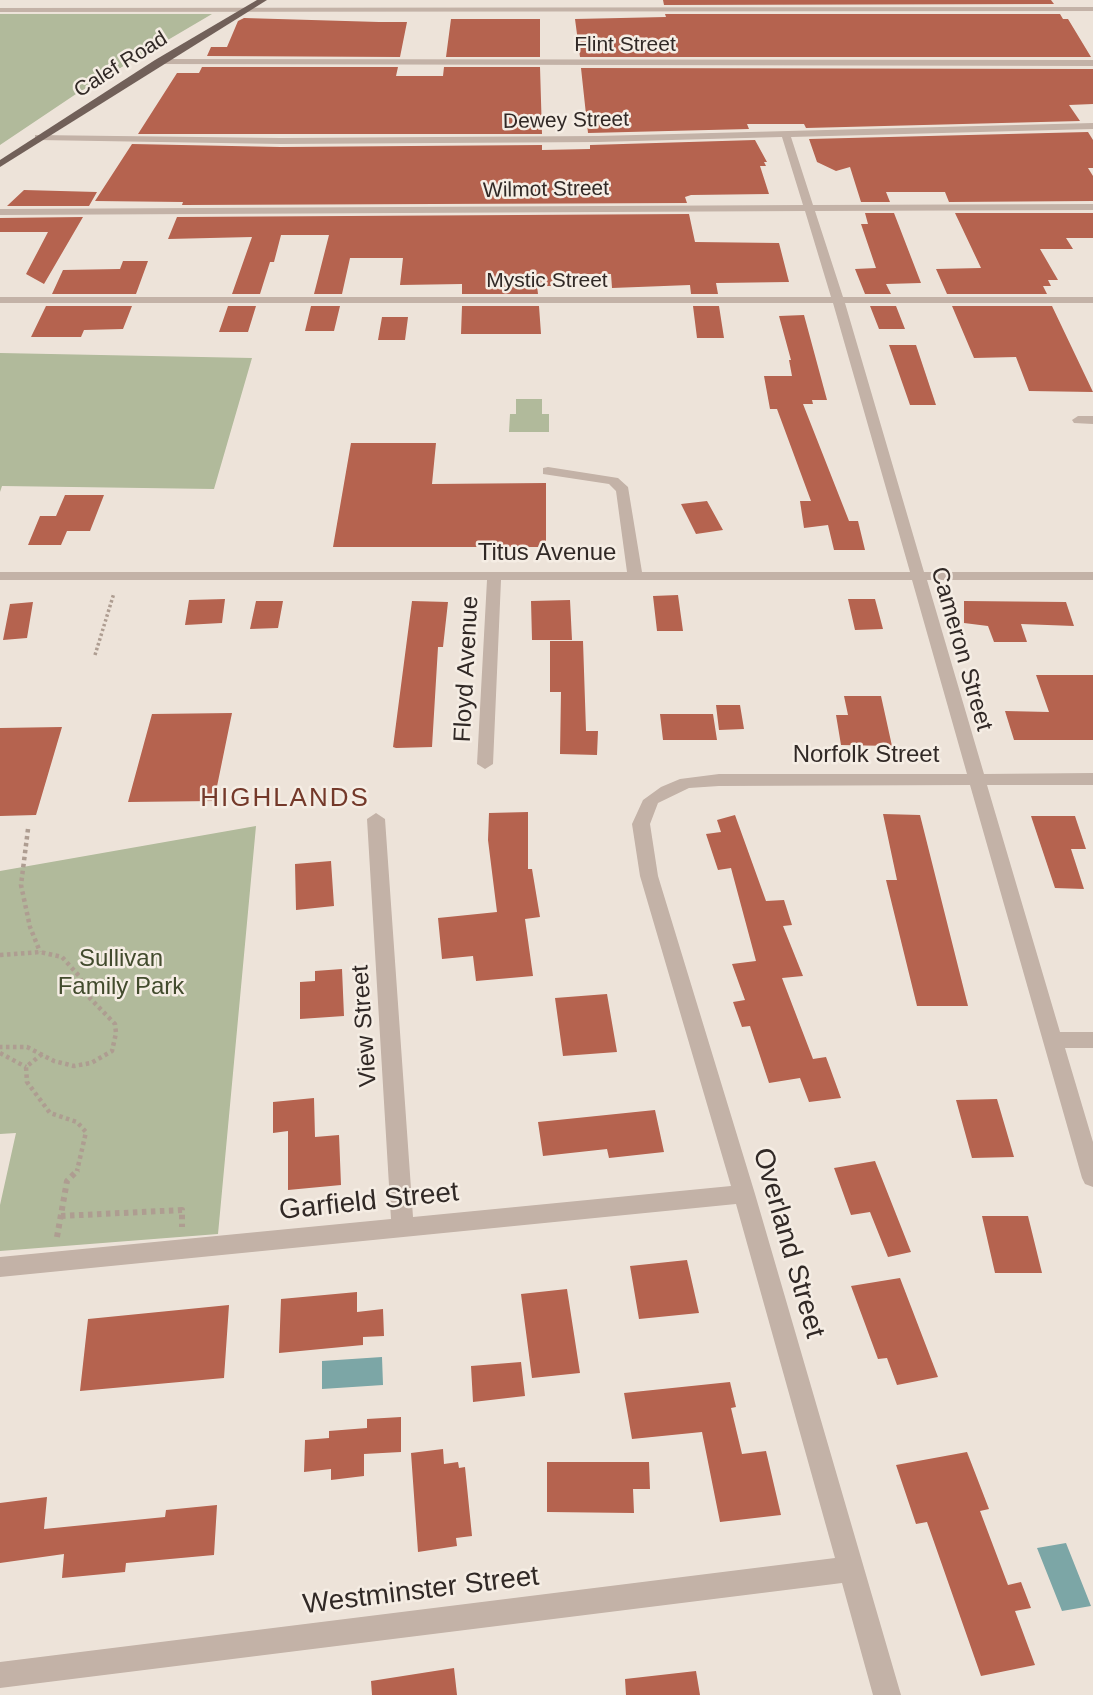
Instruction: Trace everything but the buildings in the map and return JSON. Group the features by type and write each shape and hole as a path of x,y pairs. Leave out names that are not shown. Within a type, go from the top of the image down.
{"main road":[{"name":"Calef Road","path":"0,164 158,62 263,0"}],"street":[{"path":"1080,0 1090,9 1093,17"},
{"path":"0,10 246,10 522,5 1090,9"},
{"name":"Flint Street","path":"158,62 1093,63"},
{"name":"Dewey Street","path":"38,137 281,141 598,139 1093,126"},
{"name":"Cameron Street","path":"785,133 806,207 838,300 1093,1178"},
{"name":"Wilmot Street","path":"0,212 1093,207"},
{"name":"Mystic Street","path":"0,300 1093,300"},
{"path":"1078,420 1093,420"},
{"path":"548,471 613,481 623,490 635,576"},
{"name":"Titus Avenue","path":"0,576 1093,576"},
{"name":"Floyd Avenue","path":"485,764 494,576"},
{"name":"Norfolk Street","path":"647,807 651,800 686,783 719,780 1093,779"},
{"name":"Overland Street","path":"647,807 641,824 649,876 744,1194 887,1695"},
{"name":"View Street","path":"376,819 403,1229"},
{"path":"1053,1040 1093,1040"},
{"name":"Garfield Street","path":"0,1267 744,1194"},
{"name":"Westminster Street","path":"0,1675 851,1569"}],"path":[{"path":"95,655 120,576"},
{"path":"28,829 22,885 30,927 40,952"},
{"path":"0,955 40,952 62,957 80,977 85,993 116,1024 112,1051 90,1063 74,1066 54,1061 27,1047 0,1047"},
{"path":"0,1053 26,1067"},
{"path":"26,1067 42,1054"},
{"path":"26,1067 27,1082 50,1113 77,1122 86,1132 79,1170 66,1181 54,1262"},
{"path":"61,1216 183,1210 180,1250"}],"green space":[{"path":"0,14 212,14 76,94 0,145"},
{"path":"0,353 252,358 214,489 2,486 0,492"},
{"path":"516,399 542,399 542,414 549,414 549,432 509,432 510,414 516,414"},
{"name":"Sullivan Family Park","path":"256,826 218,1234 0,1251 0,1205 16,1133 0,1134 0,871"}],"water":[{"path":"382,1357 383,1385 322,1389 322,1361"},
{"path":"1066,1543 1091,1606 1062,1611 1037,1548"}],"district":[{"name":"HIGHLANDS","path":"285,799"}]}
